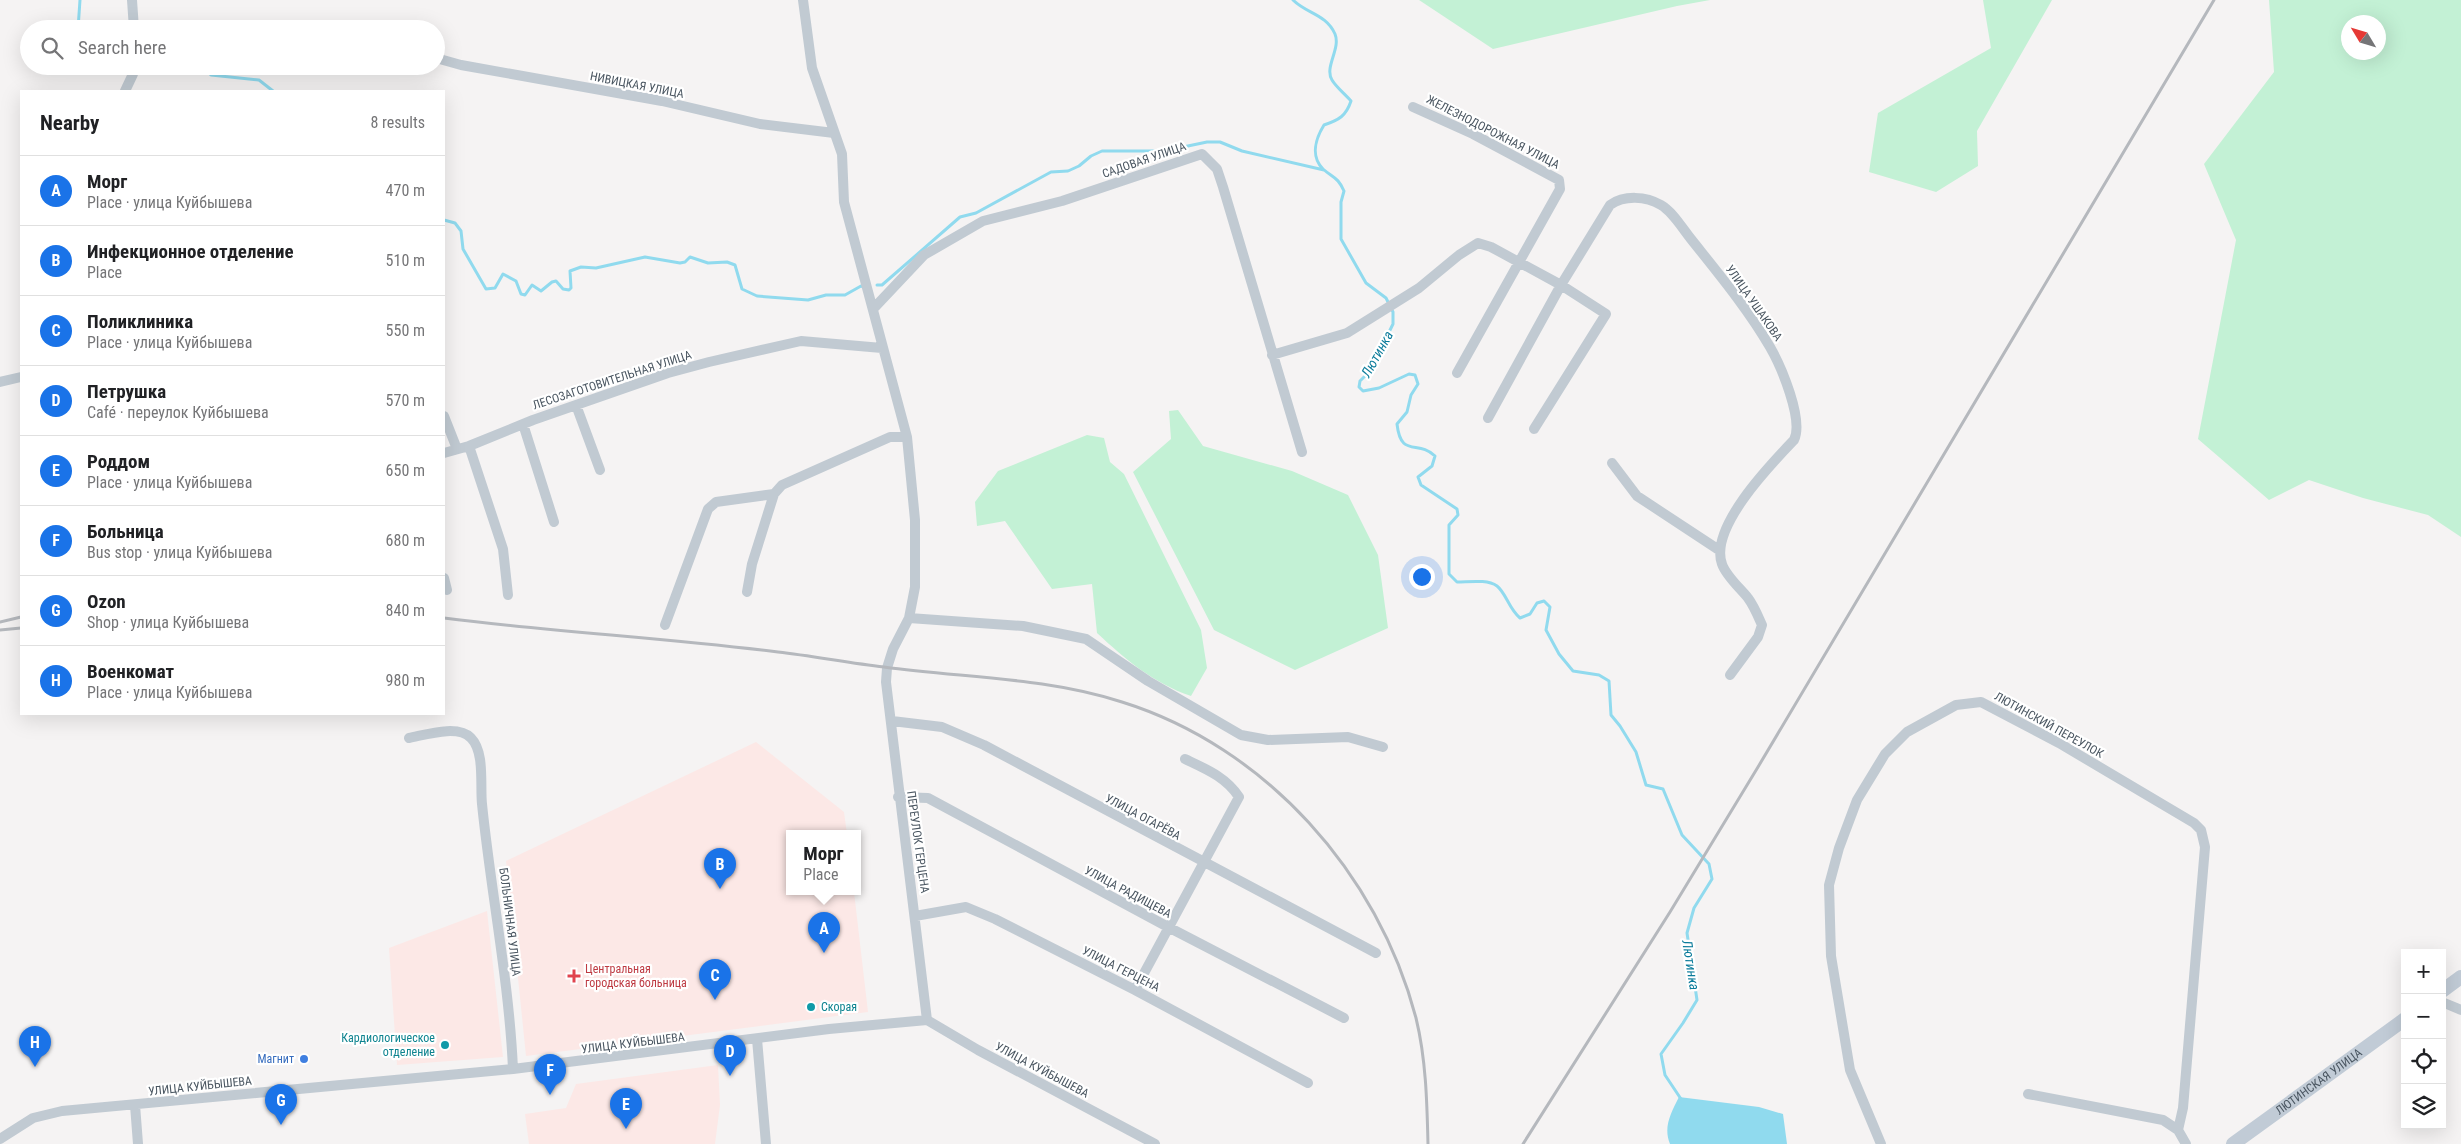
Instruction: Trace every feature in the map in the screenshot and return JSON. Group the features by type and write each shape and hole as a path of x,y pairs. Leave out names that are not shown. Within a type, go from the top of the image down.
{"main road":[{"path":"2446,988 2461,977"},
{"name":"ЛЮТИНСКАЯ УЛИЦА","path":"2233,1144 2401,1021"}],"street":[{"path":"132,0 133,20"},
{"path":"803,0 812,68 842,154 844,202 874,308 882,348 907,437 915,520 915,587 909,618 1023,626 1086,639 1148,681 1241,735 1268,740 1348,737 1383,747"},
{"name":"НИВИЦКАЯ УЛИЦА","path":"445,61 662,101 760,124 834,133"},
{"path":"125,90 133,75"},
{"name":"ЖЕЛЕЗНОДОРОЖНАЯ УЛИЦА","path":"1413,107 1473,134 1559,180 1560,189 1456,373"},
{"name":"САДОВАЯ УЛИЦА","path":"874,308 924,255 983,221 1062,201 1202,154 1217,169 1302,452"},
{"name":"УЛИЦА УШАКОВА","path":"1561,285 1610,204 1618,199 1635,197 1660,204 1672,215 1718,273 1770,346 1780,368 1794,410 1798,433 1794,440 1759,476 1724,532 1720,550"},
{"path":"1272,355 1347,333 1419,288 1459,255 1478,243 1491,247 1520,262 1561,285 1606,314 1534,429"},
{"path":"1488,418 1561,285"},
{"name":"ЛЕСОЗАГОТОВИТЕЛЬНАЯ УЛИЦА","path":"445,453 668,373 800,342 882,348"},
{"path":"0,382 20,377"},
{"path":"576,405 600,470"},
{"path":"445,419 456,449"},
{"path":"523,424 554,522"},
{"path":"747,592 752,564 774,494 782,485 890,437 907,437"},
{"path":"468,446 503,550 508,595"},
{"path":"1612,463 1637,496 1720,550 1722,566 1749,600 1762,625 1758,637 1730,675"},
{"path":"665,624 708,510 716,502 774,494"},
{"path":"445,582 447,590"},
{"name":"ПЕРЕУЛОК ГЕРЦЕНА","path":"909,618 893,649 887,668 886,682 892,720 898,798 915,916 927,1020"},
{"name":"ЛЮТИНСКИЙ ПЕРЕУЛОК","path":"1881,1144 1850,1070 1831,956 1829,885 1839,848 1857,800 1885,754 1907,732 1956,705 1981,702 2059,743 2194,823 2201,830 2205,847 2183,1108 2178,1130"},
{"name":"УЛИЦА ОГАРЁВА","path":"892,720 942,727 984,745 1204,864 1376,953"},
{"name":"БОЛЬНИЧНАЯ УЛИЦА","path":"409,738 457,731 470,736 477,746 511,1033 513,1069"},
{"path":"1135,990 1239,797 1232,786 1213,772 1185,759"},
{"name":"УЛИЦА РАДИЩЕВА","path":"898,798 928,798 1168,927 1344,1018"},
{"name":"УЛИЦА ГЕРЦЕНА","path":"915,916 966,907 995,919 1135,990 1308,1082"},
{"path":"2446,1004 2461,1010"},
{"name":"УЛИЦА КУЙБЫШЕВА","path":"0,1139 33,1118 62,1111 513,1069 829,1029 927,1020 978,1050 1155,1144"},
{"path":"757,1039 766,1144"},
{"path":"2028,1094 2163,1120 2178,1130 2186,1144"},
{"path":"135,1105 138,1144"}],"shaded area":[{"path":"756,742 844,812 846,830 786,830 786,895 854,895 868,1012 526,1056 506,861"},
{"path":"487,911 503,1057 397,1065 389,948"},
{"path":"718,1065 720,1105 715,1144 529,1144 525,1114 566,1108 576,1084"}],"green space":[{"path":"1419,0 1710,0 1493,49"},
{"path":"1983,0 2052,0 1977,131 1978,166 1936,192 1869,172 1878,113 1991,48"},
{"path":"2269,0 2461,0 2461,537 2428,515 2363,498 2309,480 2269,500 2198,439 2236,240 2204,164 2274,72"},
{"path":"1178,410 1203,446 1292,471 1348,495 1378,555 1388,628 1295,670 1214,630 1133,472 1171,439 1169,411"},
{"path":"1087,435 1104,438 1110,462 1124,474 1201,630 1207,668 1191,696 1177,691 1140,669 1097,633 1092,584 1052,589 1005,521 977,526 975,502 998,471"}],"water":[{"path":"1679,1097 1759,1107 1783,1114 1787,1144 1670,1144 1667,1132 1668,1126"}],"waterway":[{"path":"79,20 80,0"},
{"name":"Лютинка","path":"1293,0 1327,22 1335,34 1336,46 1330,75 1336,85 1351,101 1341,117 1324,125 1317,141 1315,153 1319,164 1337,180 1344,191 1341,202 1341,239 1366,283 1386,298 1393,312 1393,324 1370,371 1360,381 1359,387 1363,391 1379,388 1409,374 1415,375 1418,384 1411,395 1407,412 1397,424 1399,435 1406,445 1429,451 1435,456 1432,466 1418,477 1421,485 1457,509 1458,515 1449,525 1449,574 1457,582 1483,582 1497,586 1520,618 1530,614 1537,603 1544,601 1550,607 1546,630 1559,654 1573,671 1599,675 1609,681 1611,715 1636,752 1646,785 1663,789 1682,835 1709,864 1712,879 1694,908 1687,933 1697,1000 1661,1054 1665,1075 1681,1099"},
{"path":"211,75 259,80 272,90"},
{"path":"877,285 882,285 960,217 976,213 1051,172 1068,171 1079,166 1091,156 1102,151 1164,151 1207,142 1220,142 1242,151 1324,170"},
{"path":"445,220 455,223 461,231 463,249 486,289 495,288 503,274 516,281 521,294 525,295 532,285 541,291 556,281 563,289 569,290 571,288 570,271 581,267 596,268 645,257 680,263 685,262 690,257 708,263 727,262 735,265 742,289 757,296 808,300 826,295 845,295 861,286 864,287"}],"railway":[{"path":"1523,1144 1670,912 1758,767 2214,0"},
{"path":"0,622 20,617"},
{"path":"445,618 736,647 914,671 1034,683 1093,694 1122,702 1174,723 1223,750 1268,784 1309,822 1344,866 1374,914 1398,965 1416,1018 1424,1065 1428,1144"},
{"path":"0,630 20,628"}],"place":[{"name":"Инфекционное отделение","path":"720,889"},
{"name":"Морг","path":"824,953"},
{"name":"Центральная городская больница","path":"574,976"},
{"name":"Поликлиника","path":"715,1000"},
{"name":"Скорая","path":"811,1007"},
{"name":"Кардиологическое отделение","path":"445,1045"},
{"name":"Магнит","path":"304,1059"},
{"name":"Военкомат","path":"35,1067"},
{"name":"Петрушка","path":"730,1076"},
{"name":"Больница","path":"550,1095"},
{"name":"Ozon","path":"281,1125"},
{"name":"Роддом","path":"626,1129"}]}
